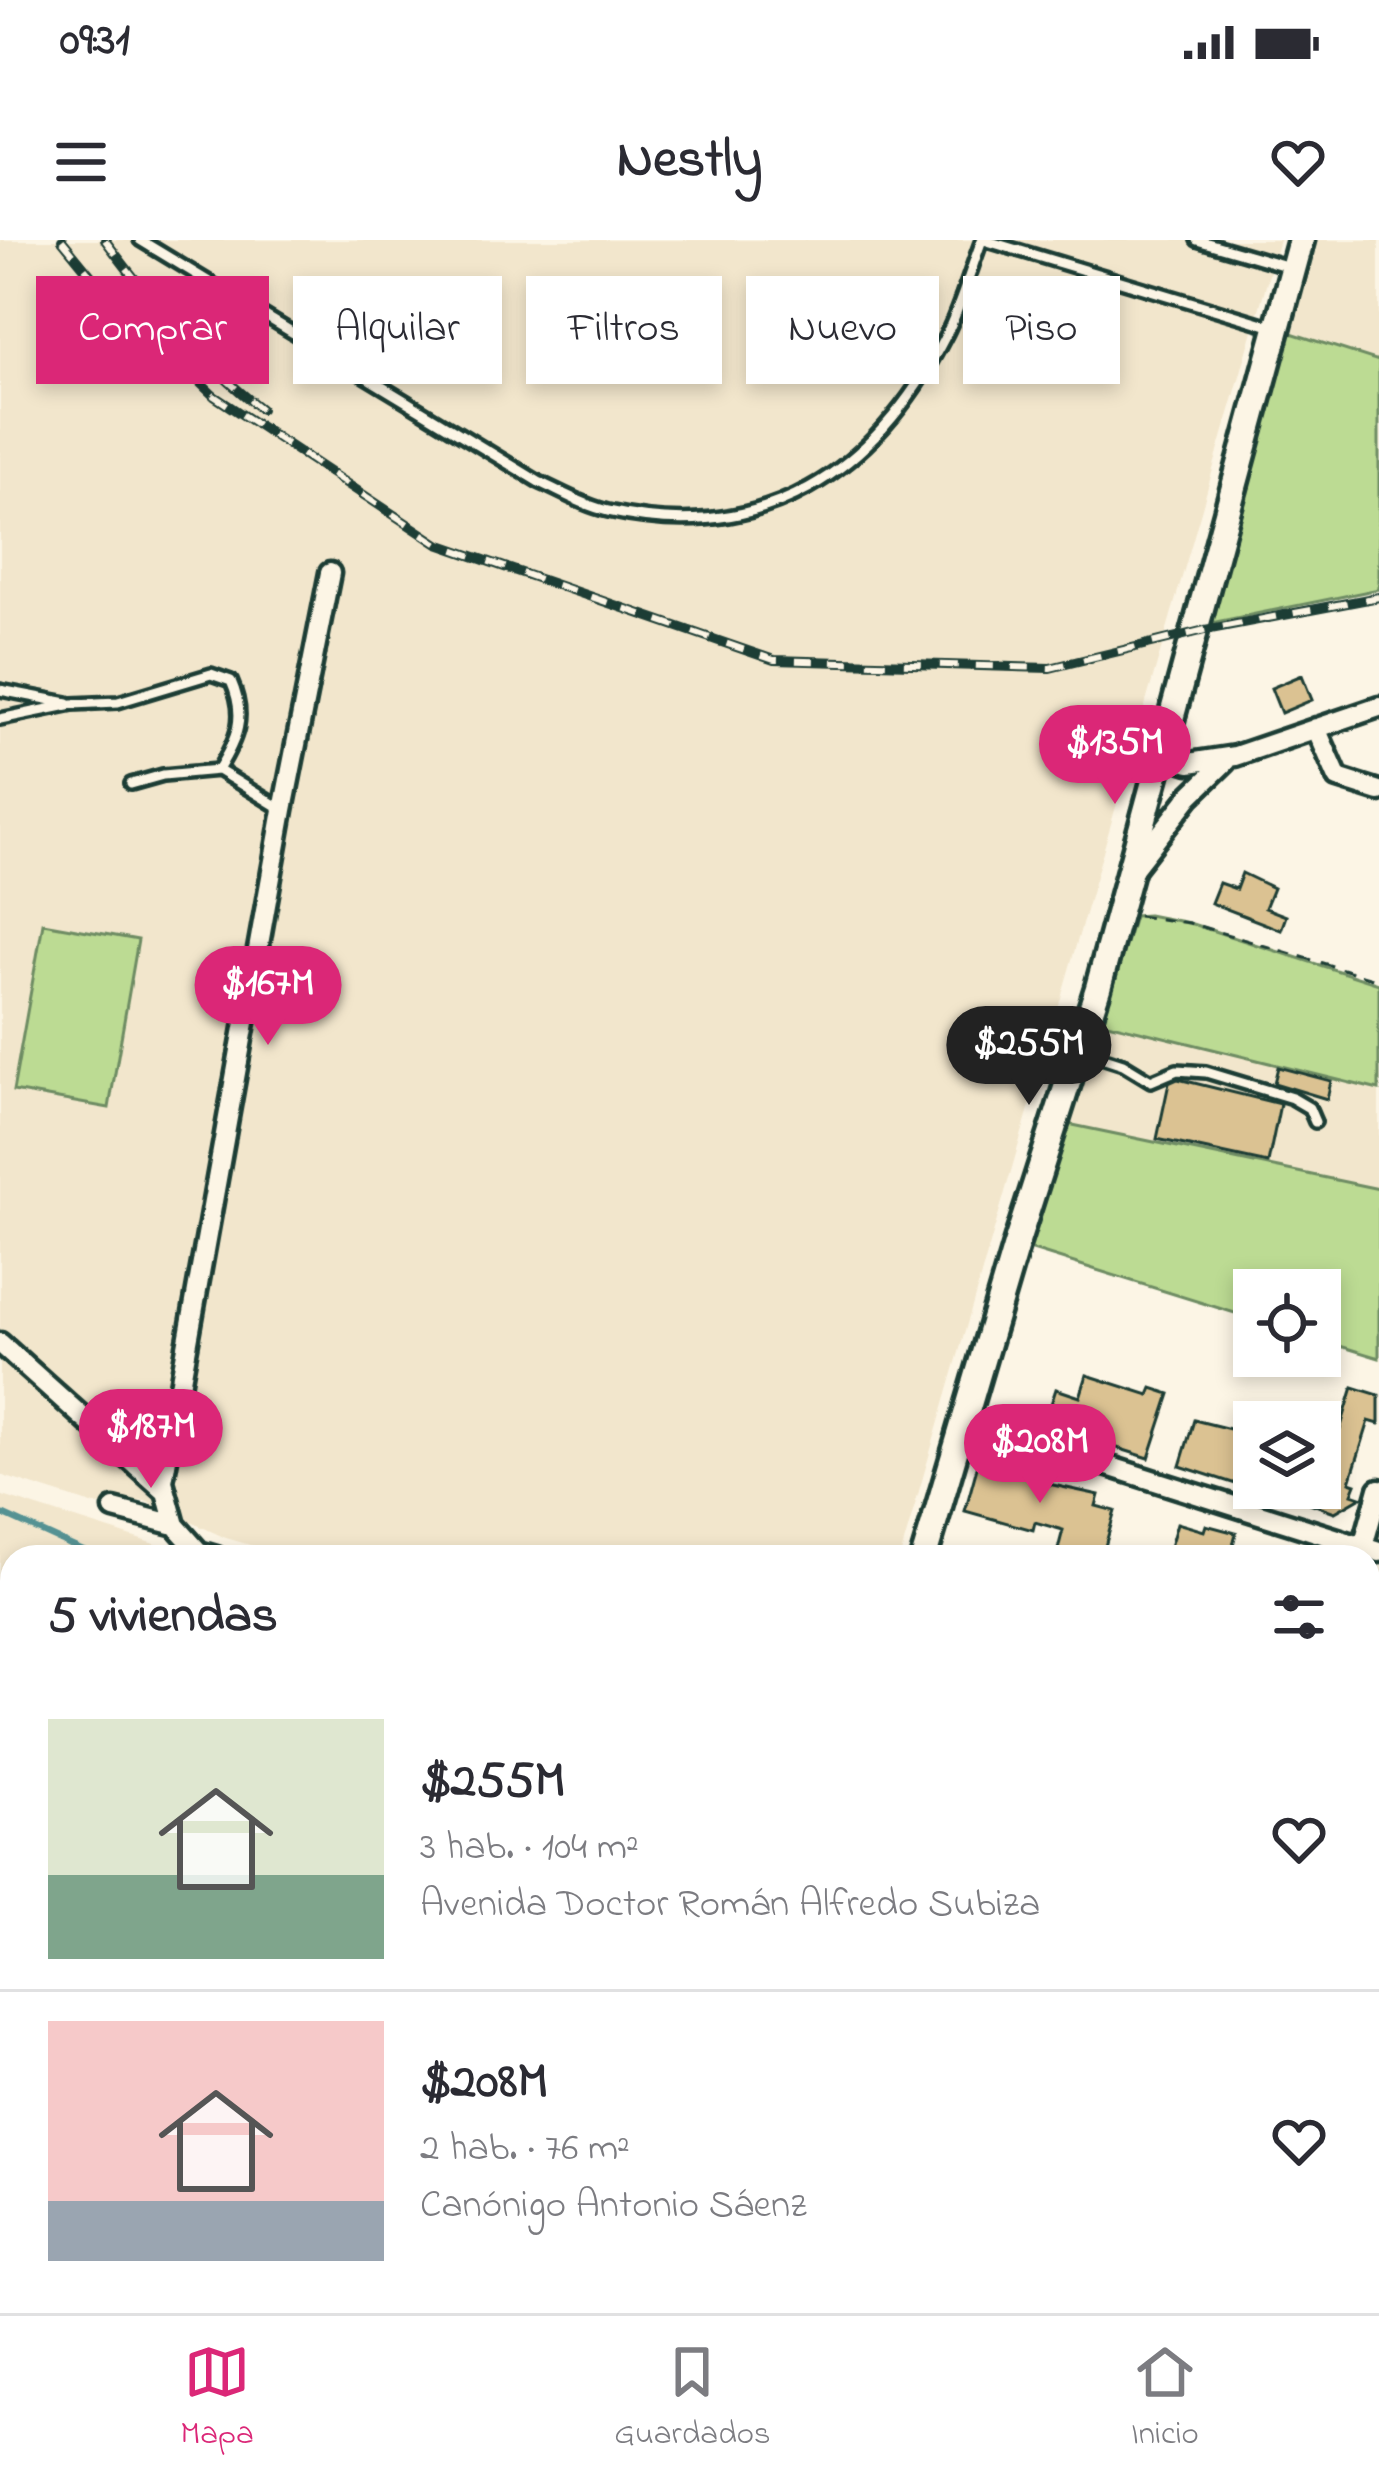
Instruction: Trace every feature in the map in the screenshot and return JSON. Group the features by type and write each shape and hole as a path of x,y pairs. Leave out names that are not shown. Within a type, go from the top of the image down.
{"main road":[{"path":"928,1545 1100,981 1300,240"}],"street":[{"path":"194,1545 175,1525 163,1481 330,573"},
{"path":"1161,754 1189,764 1235,755 1379,707"},
{"path":"1316,728 1342,782 1379,791"},
{"path":"1128,876 1205,778 1235,755"},
{"path":"1,1345 166,1492"},
{"path":"964,1420 1347,1545"},
{"path":"1369,1545 1379,1489"},
{"path":"114,1510 175,1525"}],"lane":[{"path":"140,240 539,482 602,510 676,522 733,517 799,495 860,454 910,397 947,332 983,240 1277,328"},
{"path":"1197,240 1293,268"},
{"path":"0,719 73,704 118,702 211,674 231,681 240,701 239,736 218,770"},
{"path":"0,690 73,704"},
{"path":"131,784 163,775 218,770 283,810"},
{"path":"1080,1051 1124,1064 1151,1081 1189,1069 1292,1098 1309,1108 1315,1121"}],"path":[{"path":"1118,911 1189,923 1379,980"}],"shaded area":[{"path":"0,240 1279,240 903,1545 250,1545 145,1501 95,1505 0,1475"},
{"path":"1309,240 1379,240 1379,361 1285,331"},
{"path":"1103,1022 1379,1090 1379,1189 1068,1124"},
{"path":"0,1495 158,1545 0,1545"}],"green space":[{"path":"1285,331 1379,361 1379,589 1206,624"},
{"path":"1134,916 1189,923 1379,984 1379,1090 1103,1022"},
{"path":"43,923 138,940 109,1108 13,1091"},
{"path":"1068,1124 1379,1189 1379,1358 1341,1346 1341,1269 1233,1269 1233,1312 1026,1248"}],"building":[{"path":"1302,675 1312,700 1281,713 1271,688"},
{"path":"1242,873 1273,888 1265,908 1286,916 1281,930 1211,903 1219,883 1236,889"},
{"path":"1278,1067 1331,1081 1327,1099 1274,1083"},
{"path":"1178,1079 1280,1104 1268,1163 1157,1139 1169,1083"},
{"path":"1087,1375 1149,1395 1152,1388 1170,1394 1149,1458 1044,1425 1056,1389 1080,1397"},
{"path":"1353,1387 1379,1395 1379,1424 1369,1421 1350,1482 1356,1484 1352,1494 1361,1497 1341,1509 1341,1427"},
{"path":"1194,1420 1233,1430 1233,1483 1180,1466"},
{"path":"981,1453 1047,1472 1044,1483 1099,1495 1096,1506 1115,1511 1105,1545 1059,1545 1063,1530 1035,1522 1033,1530 965,1511"},
{"path":"1177,1523 1236,1533 1233,1545 1171,1545"}],"waterway":[{"path":"0,1513 70,1545"}],"railway":[{"path":"62,240 102,289 214,396 438,544 774,660 1050,668 1205,630 1379,597"},
{"path":"105,240 178,330 261,409"}]}
